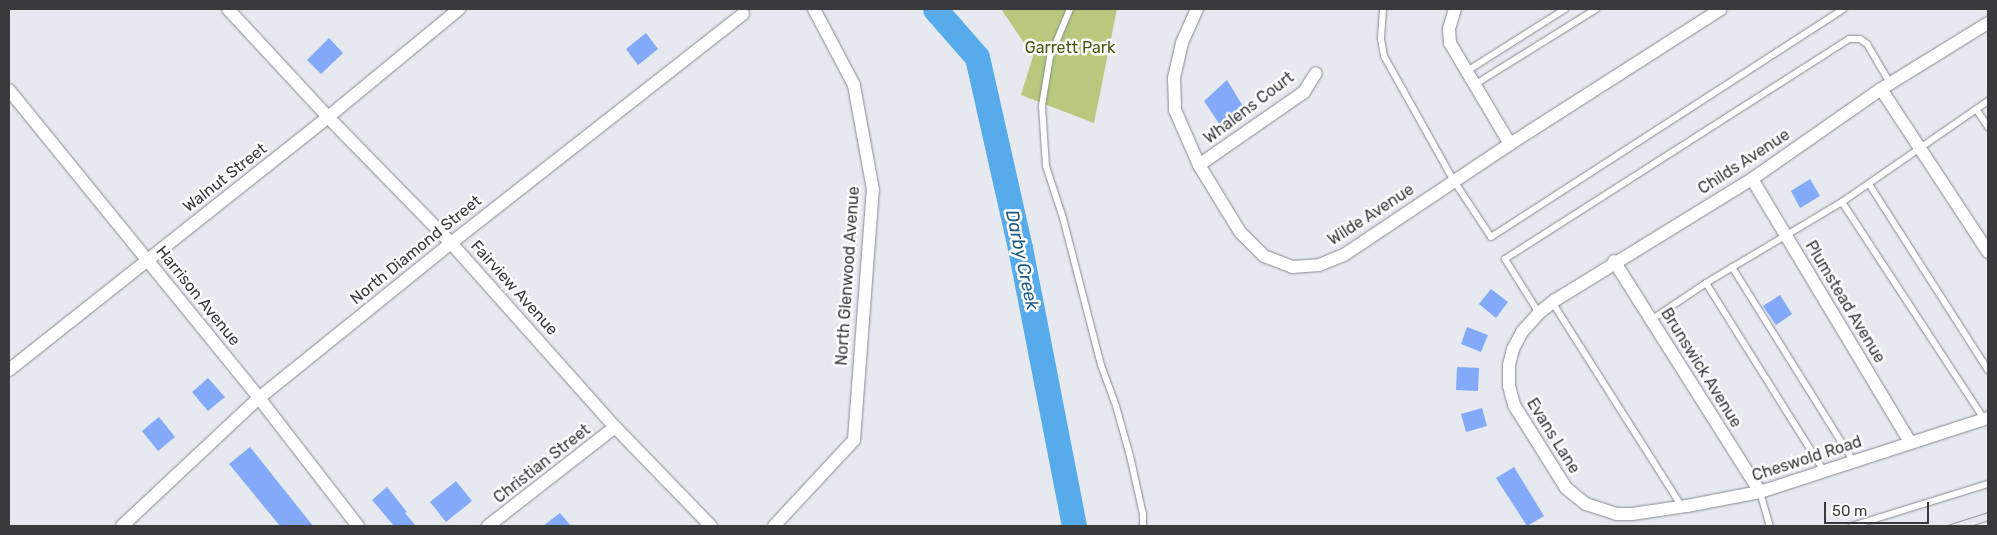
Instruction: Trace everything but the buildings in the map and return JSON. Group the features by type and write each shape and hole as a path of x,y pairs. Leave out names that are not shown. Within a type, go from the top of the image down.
{"street":[{"name":"Fairview Avenue","path":"228,9 328,117 452,242 615,427 711,526"},
{"name":"Walnut Street","path":"9,370 328,117 458,9"},
{"name":"North Glenwood Avenue","path":"774,526 854,440 873,190 854,85 814,9"},
{"name":"Wilde Avenue","path":"1197,9 1182,44 1174,78 1175,110 1198,165 1240,232 1264,256 1292,267 1319,265 1344,255 1510,144 1720,9"},
{"path":"1454,9 1449,28 1450,44 1510,144"},
{"name":"North Diamond Street","path":"122,526 259,398 452,242 743,14"},
{"name":"Childs Avenue","path":"1522,332 1552,302 1614,262 1752,179 1886,86 1988,22"},
{"name":"Whalens Court","path":"1198,165 1304,92 1316,73"},
{"path":"1886,86 1920,148 1988,252"},
{"name":"Harrison Avenue","path":"9,90 259,398 358,526"},
{"name":"Plumstead Avenue","path":"1752,179 1910,442"},
{"name":"Brunswick Avenue","path":"1614,262 1760,492"},
{"name":"Evans Lane","path":"1522,332 1513,348 1509,365 1509,386 1514,405 1566,488 1586,504 1616,514 1632,514"},
{"name":"Cheswold Road","path":"1632,514 1682,507 1760,492 1986,419"},
{"name":"Christian Street","path":"488,526 615,427"}],"lane":[{"path":"1070,9 1050,57 1042,106 1046,166 1063,218 1101,365 1116,406 1130,456 1143,526"},
{"path":"1383,9 1381,39 1384,56 1454,181 1490,237 1844,9"},
{"path":"1466,71 1565,9"},
{"path":"1474,85 1596,9"},
{"path":"1539,313 1505,259 1849,39 1860,39 1866,44 1886,86"},
{"path":"1651,320 1706,283 1842,202 1988,101"},
{"path":"1976,109 1988,127"},
{"path":"1869,184 1988,370"},
{"path":"1842,202 1986,419"},
{"path":"1732,267 1853,461"},
{"path":"1706,283 1824,471"},
{"path":"1552,302 1682,507"},
{"path":"1852,526 1988,484"},
{"path":"1760,492 1770,526"}],"green space":[{"name":"Garrett Park","path":"1001,9 1117,9 1094,123 1021,95 1033,56"}],"waterway":[{"name":"Darby Creek","path":"935,9 977,57 1020,248 1074,526"}],"tram line":[{"path":"1944,526 1988,512"},
{"path":"1970,526 1988,520"}]}
